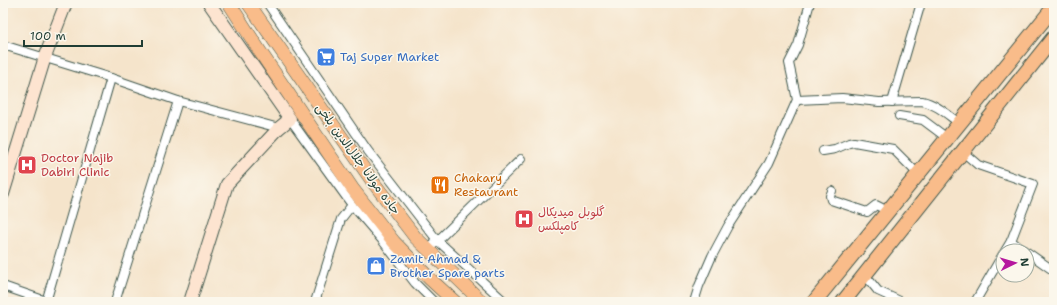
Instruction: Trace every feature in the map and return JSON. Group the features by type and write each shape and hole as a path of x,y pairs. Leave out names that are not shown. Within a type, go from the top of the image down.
{"highway":[{"path":"814,302 1054,7"},
{"path":"843,302 1054,37"}],"main road":[{"path":"3,194 45,57 66,3"},
{"path":"190,302 227,184 290,118 209,3"},
{"name":"جاده مولانا جلال‌الدین بلخی","path":"229,3 352,188 394,242 455,302"},
{"name":"جاده مولانا جلال‌الدین بلخی","path":"248,3 373,182 415,237 482,302"}],"street":[{"path":"267,3 368,151 437,240 505,302"},
{"path":"694,302 699,286 718,244 769,163 797,100 789,63 798,45 810,3"},
{"path":"892,102 921,3"},
{"path":"3,45 111,78 178,101 279,128"},
{"path":"3,286 47,302 111,78"},
{"path":"797,100 842,98 892,102 922,101 928,102 946,112 959,123"},
{"path":"115,302 178,101"},
{"path":"899,116 923,120 947,138"},
{"path":"290,118 352,205 382,240 415,283 434,302"},
{"path":"824,151 835,149 854,142 889,148 896,151 918,174"},
{"path":"963,152 978,165 1032,184 1010,241 1013,243"},
{"path":"428,250 521,159"},
{"path":"832,191 830,198 831,200 867,212 876,205 888,211"},
{"path":"315,302 341,219 352,205"},
{"path":"1035,258 1054,271"},
{"path":"975,302 995,268"},
{"path":"865,275 878,291 902,302"}],"place":[{"name":"Taj Super Market","path":"326,57"},
{"name":"Doctor Najib Dabiri Clinic","path":"27,165"},
{"name":"Chakary Restaurant","path":"440,185"},
{"name":"گلوبل میدیکال کامپلکس","path":"524,219"},
{"name":"Zamit Ahmad & Brother Spare parts","path":"376,266"}]}
